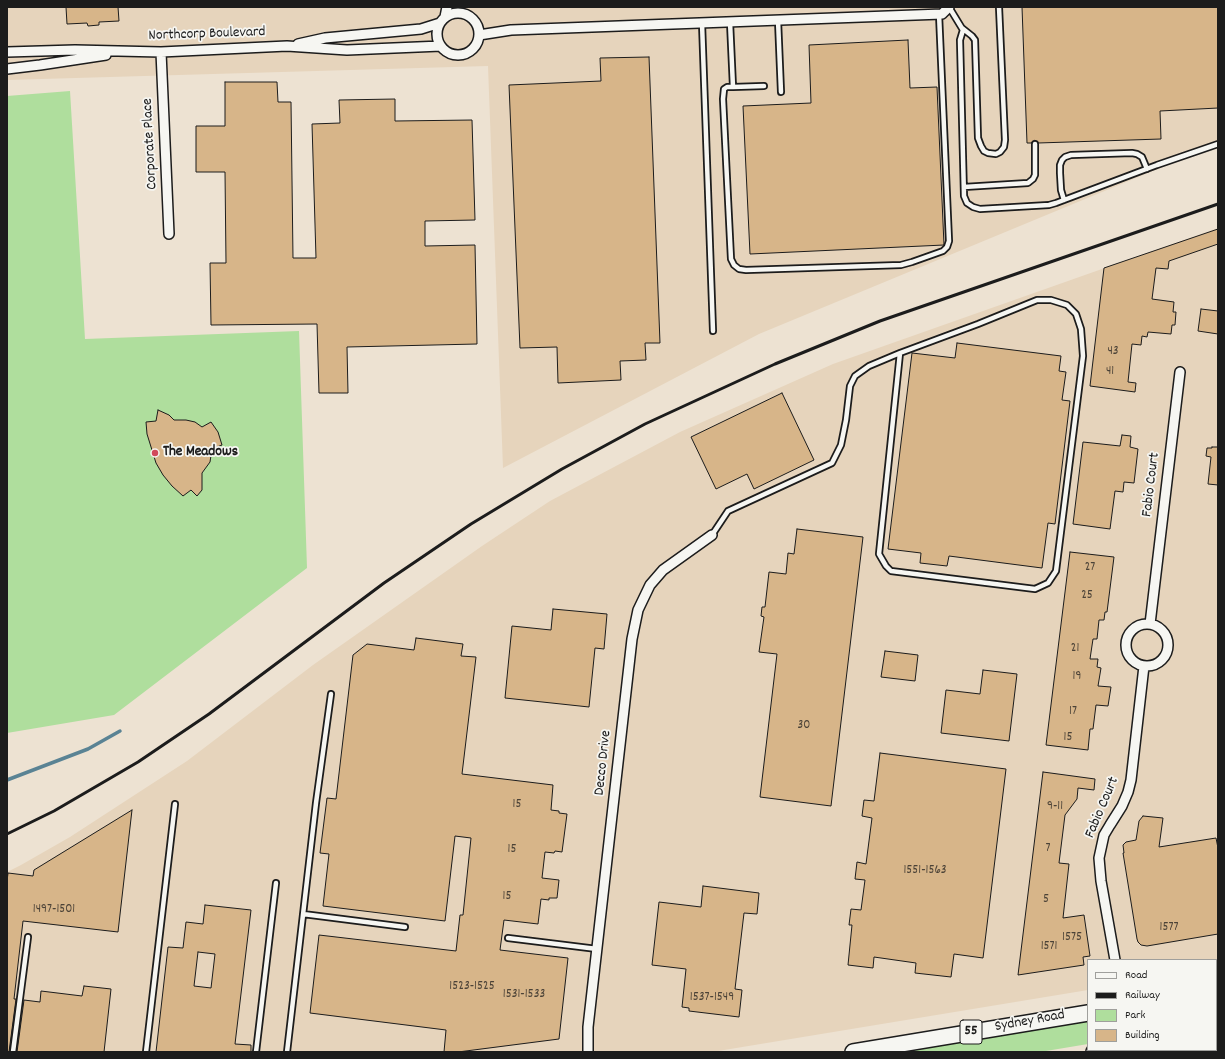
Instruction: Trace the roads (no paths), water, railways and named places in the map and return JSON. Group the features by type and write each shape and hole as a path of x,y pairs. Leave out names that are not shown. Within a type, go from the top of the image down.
{"highway":[{"name":"Sydney Road","path":"854,1052 1084,1012"}],"street":[{"path":"447,7 437,35 441,46 445,51 458,55 464,54 475,47 479,35 511,30 942,14 949,7"},
{"name":"Northcorp Boulevard","path":"287,46 325,38 421,29 443,20 451,14 468,12 476,24 479,35"},
{"name":"Northcorp Boulevard","path":"7,52 75,50 161,52 287,46 347,50 441,46"},
{"name":"Northcorp Boulevard","path":"7,69 129,52"},
{"name":"Corporate Place","path":"161,52 169,234"},
{"name":"Fabio Court","path":"1150,624 1180,372"},
{"name":"Decco Drive","path":"588,1052 588,1027 632,639 638,610 650,585 663,570 712,534"},
{"path":"1150,624 1162,630 1166,636 1168,648 1166,655 1157,664 1144,666 1131,660 1127,653 1126,646 1130,632 1142,625 1150,624"},
{"name":"Fabio Court","path":"1115,959 1101,881 1099,858 1104,835 1122,806 1131,780 1144,666"},
{"name":"Decco Drive","path":"582,1052 588,1027"}],"lane":[{"path":"949,7 962,28 975,40 978,138 984,151 988,154 996,154 1004,147 1005,140 999,7"},
{"path":"764,86 727,87 724,89 723,98 731,259 734,265 739,269 746,270 901,265 943,251 948,247 949,241 939,14"},
{"path":"778,20 781,92"},
{"path":"730,22 733,87"},
{"path":"702,23 713,331"},
{"path":"962,28 963,30 960,40 964,196 967,203 973,207 980,209 1049,205 1218,144"},
{"path":"964,187 1028,183 1035,175 1035,144"},
{"path":"1064,200 1061,190 1060,165 1065,157 1071,155 1132,153 1142,157 1147,169"},
{"path":"712,534 728,511 832,463 841,445 850,386 855,376 869,366 1038,300 1051,300 1067,305 1076,314 1081,328 1083,356 1056,570 1048,583 1035,589 891,570 886,566 879,554 900,354"},
{"path":"287,1052 331,694"},
{"path":"146,1052 175,804"},
{"path":"256,1052 276,883"},
{"path":"303,914 405,927"},
{"path":"13,1052 28,937"},
{"path":"508,938 597,949"}],"waterway":[{"path":"7,780 88,749 120,731"}],"railway":[{"path":"7,834 54,811 138,762 209,714 384,583 471,524 562,469 645,424 775,364 880,321 1218,204"}],"place":[{"name":"The Meadows","path":"155,453"}]}
